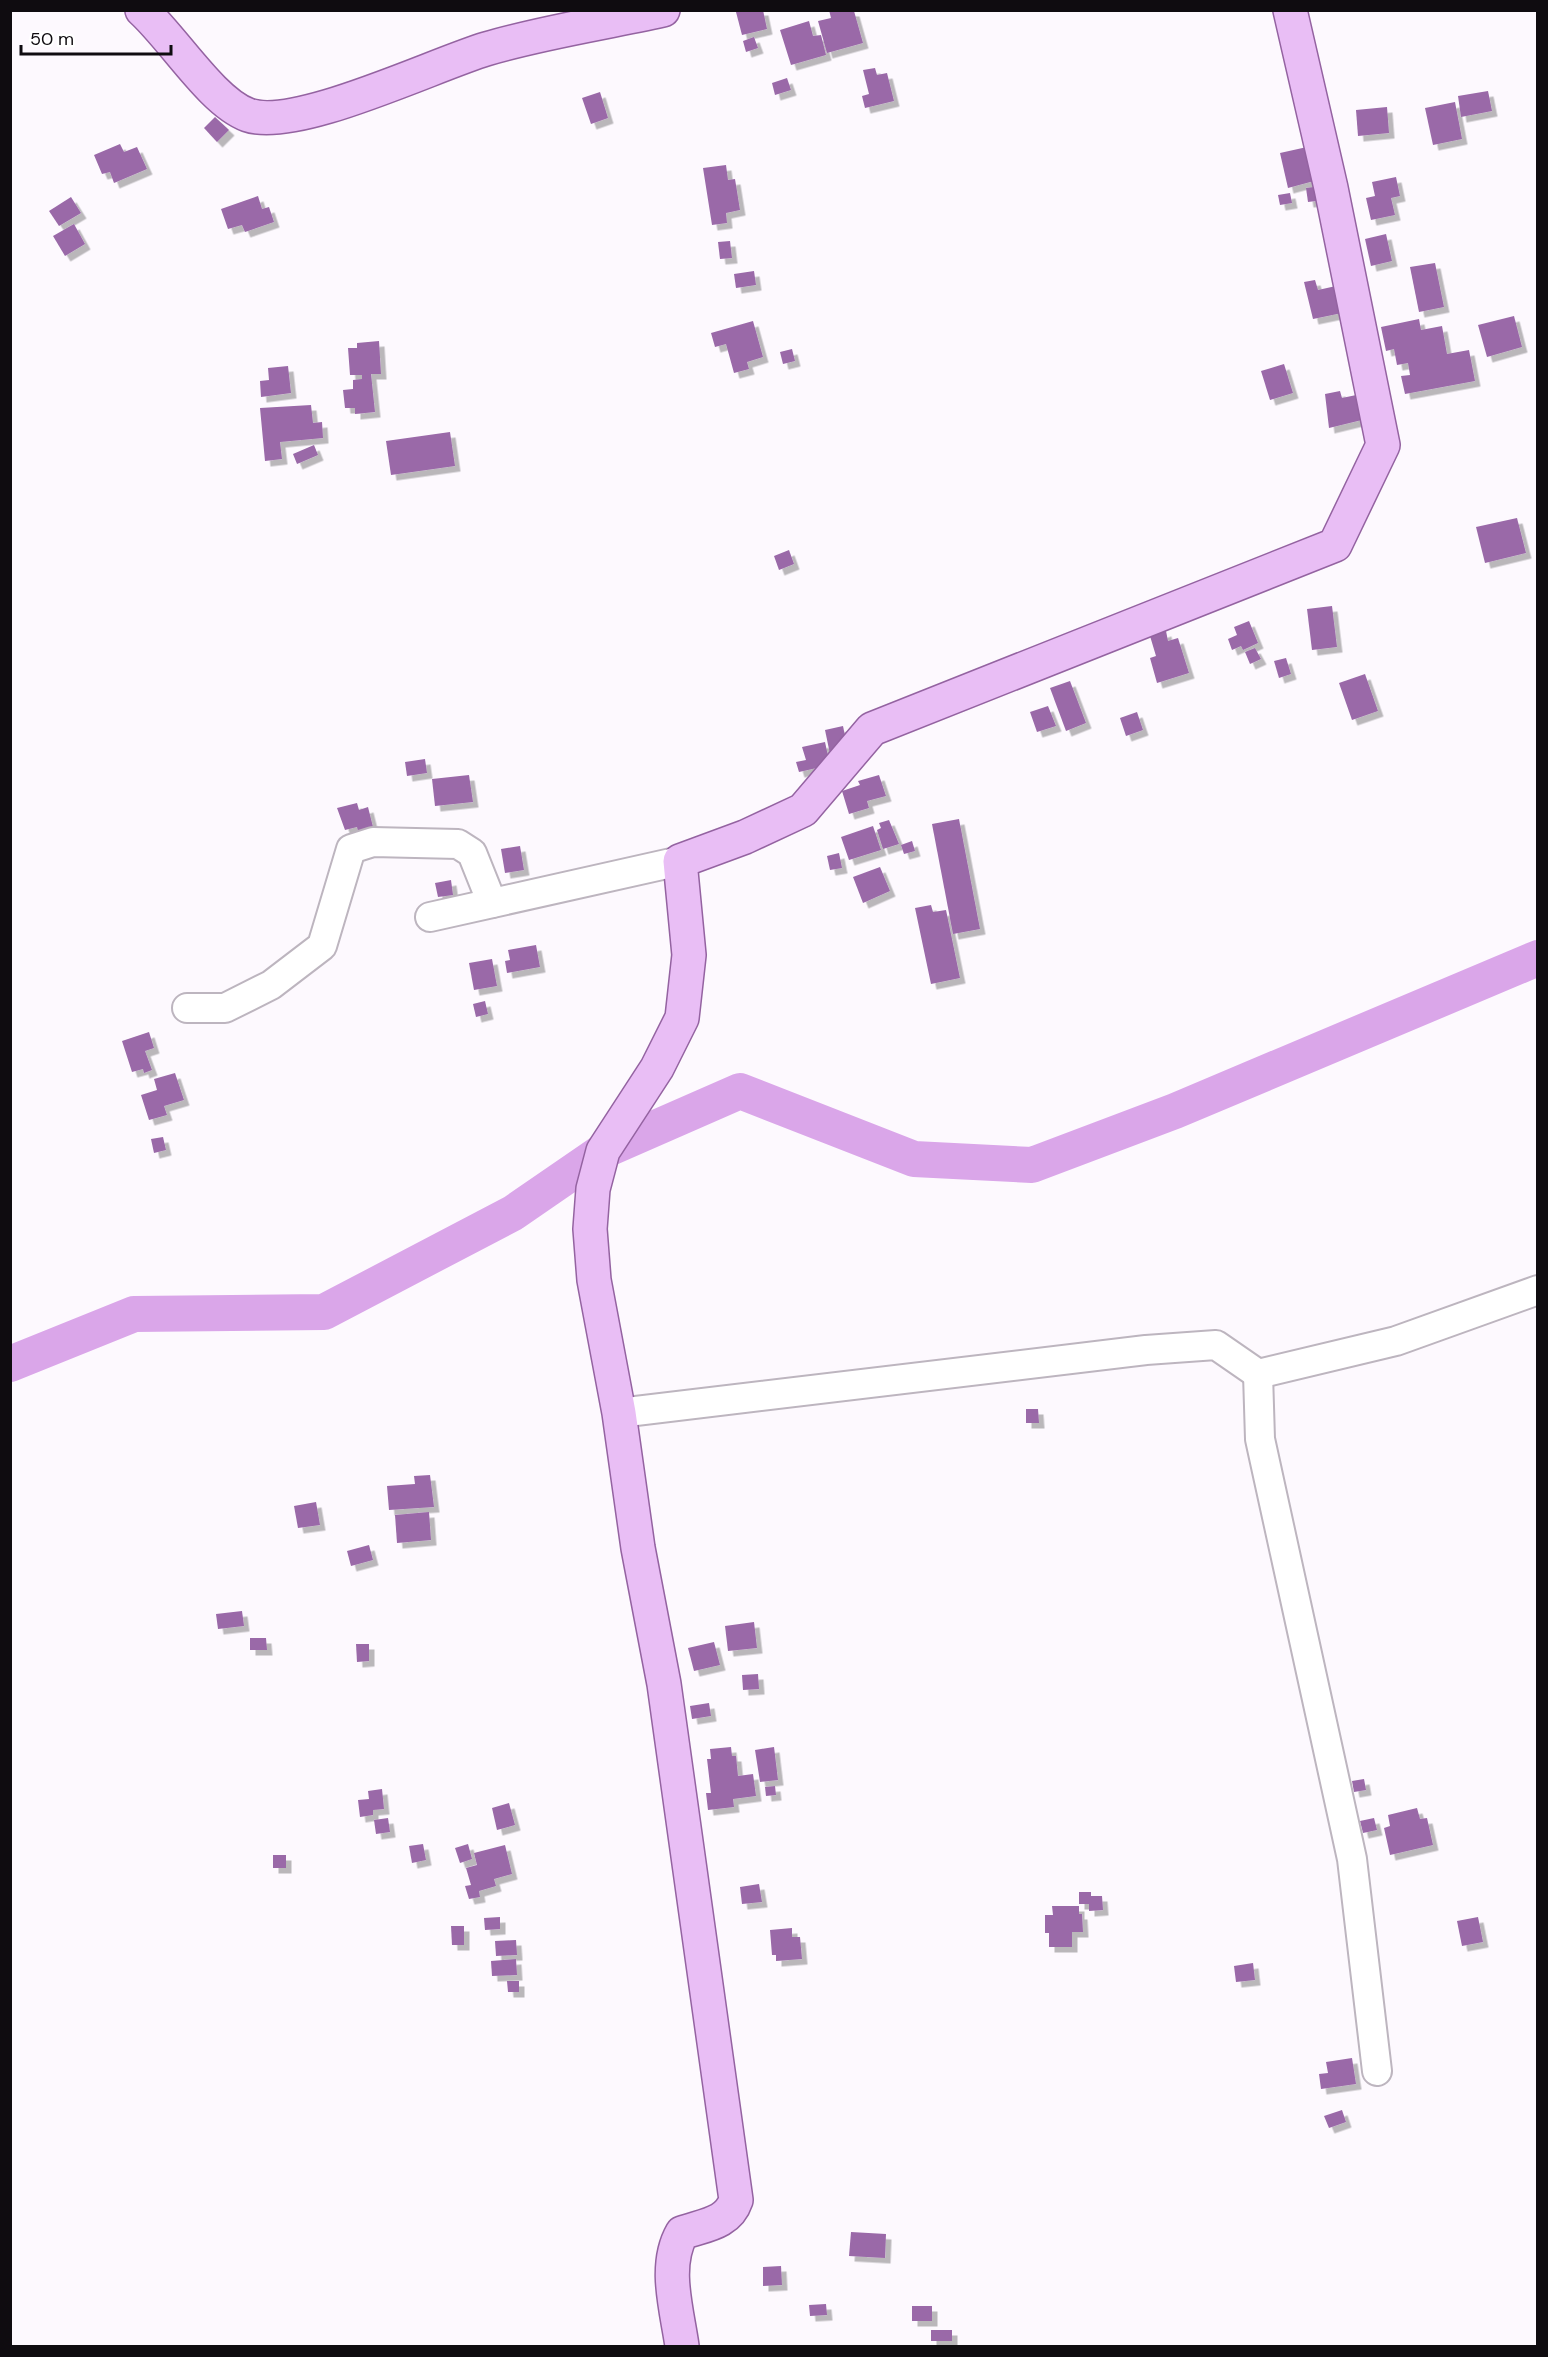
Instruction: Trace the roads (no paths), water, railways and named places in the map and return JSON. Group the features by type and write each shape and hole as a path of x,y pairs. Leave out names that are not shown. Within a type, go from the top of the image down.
{"main road":[{"path":"142,10 179,48 204,81 231,106 248,115 266,119 305,114 486,49 663,10"},
{"path":"682,2346 672,2275 675,2246 682,2233 726,2217 733,2210 736,2200 664,1684 638,1548 619,1413 594,1280 590,1229 593,1189 603,1151 657,1068 682,1018 688,955 680,861 745,837 803,810 872,729 1335,545 1383,445 1331,188 1290,10"}],"street":[{"path":"188,1008 225,1008 271,986 322,946 351,849 373,842 458,844 472,853 492,903"},
{"path":"430,917 680,861"},
{"path":"619,1413 1146,1350 1215,1345 1258,1374 1396,1341 1538,1290"},
{"path":"1258,1374 1260,1439 1352,1859 1377,2071"}],"waterway":[{"path":"10,1364 134,1314 324,1312 513,1213 603,1151 740,1091 914,1159 1032,1165 1175,1111 1538,958"}]}
